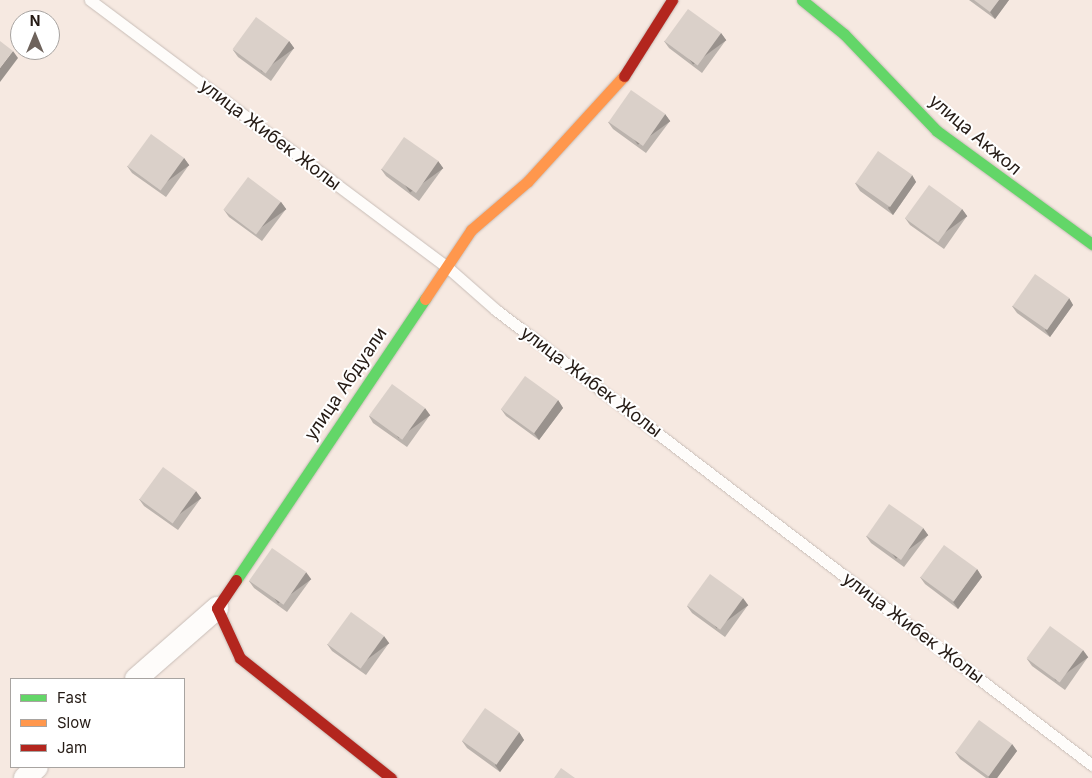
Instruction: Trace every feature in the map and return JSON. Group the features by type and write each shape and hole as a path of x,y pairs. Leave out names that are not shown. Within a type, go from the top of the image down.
{"street":[{"name":"улица Абдуали","path":"217,608 446,266 493,206 528,181 620,83 672,0"},
{"name":"улица Акжол","path":"802,0 844,34 937,130 1092,244"},
{"path":"137,678 217,608 240,658 391,778"},
{"path":"25,778 36,768"}],"lane":[{"name":"улица Жибек Жолы","path":"90,0 446,266 496,310 1092,765"}],"building":[{"path":"974,0 999,0 990,12"},
{"path":"688,9 721,33 698,65 664,41"},
{"path":"256,17 289,41 266,73 232,49"},
{"path":"0,41 10,49 10,55 0,68"},
{"path":"631,90 665,114 643,146 609,122"},
{"path":"151,134 184,158 161,190 127,166"},
{"path":"404,137 438,161 416,193 382,169"},
{"path":"878,151 912,175 890,207 856,183"},
{"path":"248,177 281,202 256,234 223,210"},
{"path":"929,185 962,209 938,242 905,218"},
{"path":"1035,274 1069,298 1047,330 1013,306"},
{"path":"525,376 558,400 534,433 501,409"},
{"path":"392,384 425,408 402,440 369,416"},
{"path":"163,467 196,491 173,523 139,499"},
{"path":"889,504 923,528 901,560 867,536"},
{"path":"944,545 977,569 954,601 920,577"},
{"path":"272,548 306,572 283,605 249,581"},
{"path":"710,574 743,598 720,630 687,606"},
{"path":"351,612 384,636 361,668 327,644"},
{"path":"1050,626 1083,650 1060,682 1026,658"},
{"path":"485,708 519,732 496,765 462,741"},
{"path":"979,720 1012,744 989,776 955,752"},
{"path":"561,768 575,778 554,778"}],"traffic: fast":[{"path":"802,0 844,34 937,131 1092,244"},
{"path":"236,580 425,299"}],"traffic: slow":[{"path":"425,299 471,230 528,181 624,76"}],"traffic: jam":[{"path":"624,76 672,0"},
{"path":"236,580 217,608 240,658 391,778"}]}
